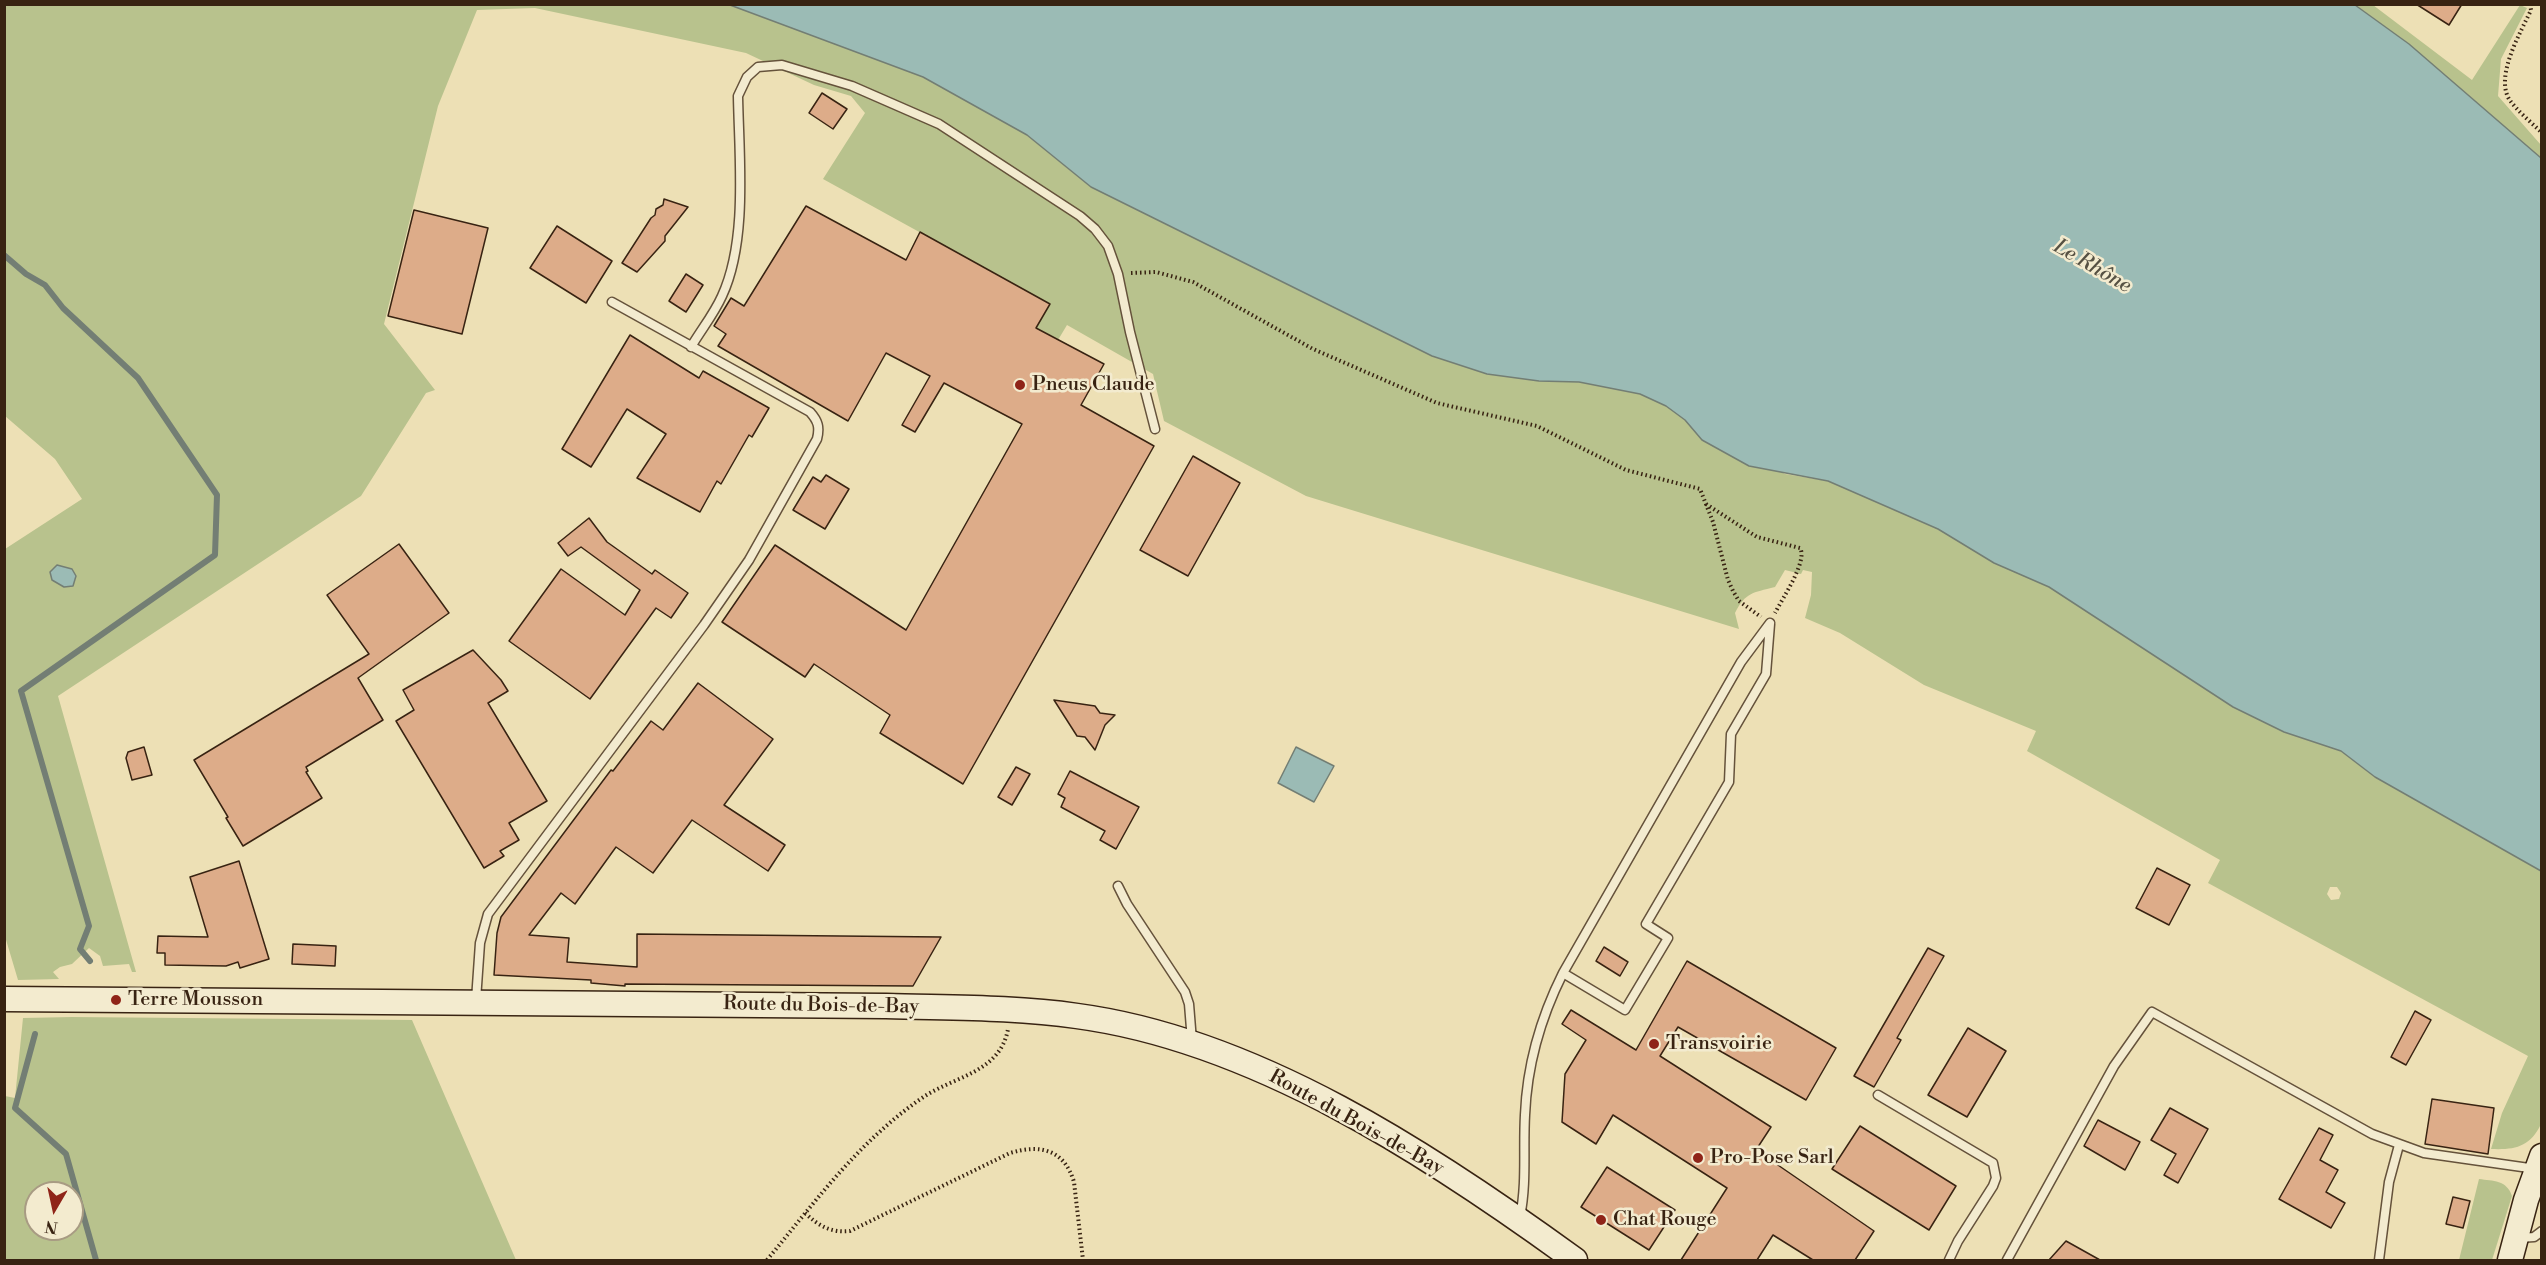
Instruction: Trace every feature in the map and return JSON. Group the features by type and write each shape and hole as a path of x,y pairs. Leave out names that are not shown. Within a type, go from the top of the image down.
{"main road":[{"name":"Route du Bois-de-Bay","path":"4,999 1011,1010 1078,1016 1138,1028 1192,1044 1267,1073 1318,1097 1405,1147 1519,1220 1575,1260"},
{"path":"2513,1249 2539,1163"}],"lane":[{"path":"690,347 722,296 735,258 739,228 738,96 747,77 758,67 782,65 860,90 939,124 1080,216 1095,230 1108,246 1118,274 1155,429"},
{"path":"476,1003 480,943 488,914 704,625 749,560 817,440 819,429 817,420 810,412 612,302"},
{"path":"1563,972 1625,1010 1668,938 1646,924 1729,782 1731,734 1766,674 1770,623"},
{"path":"1519,1220 1525,1183 1526,1094 1543,1016 1563,972 1741,662 1770,623"},
{"path":"1118,886 1127,904 1185,992 1189,1004 1192,1044"},
{"path":"2007,1260 2114,1066 2152,1012 2372,1134 2399,1145 2424,1153 2539,1163"},
{"path":"1878,1095 1993,1163 1996,1169 1993,1186 1958,1241 1949,1260"},
{"path":"2379,1260 2389,1182 2399,1145"},
{"path":"2513,1249 2541,1231"}],"path":[{"path":"2530,4 2531,10 2504,74 2508,98 2541,133"},
{"path":"1118,274 1156,272 1193,282 1282,332 1367,373 1437,403 1537,426 1626,470 1700,489 1733,591 1739,601 1770,623 1800,566 1803,552 1798,546 1757,537 1706,504"},
{"path":"767,1260 815,1199 880,1129 928,1094 986,1066 999,1053 1005,1044 1011,1010"},
{"path":"805,1213 827,1230 837,1233 850,1231 1010,1153 1022,1149 1043,1149 1055,1154 1071,1170 1083,1260"}],"green space":[{"path":"4,5 801,5 808,34 923,77 1027,135 1091,187 1432,356 1487,374 1530,321 1785,474 1828,481 1938,529 1994,563 2049,587 2233,707 2284,732 2341,751 2375,777 2541,871 2541,1124 2532,1138 2521,1146 2491,1149 2502,1113 2528,1056 2208,883 2220,860 2027,751 2036,731 1924,685 1840,633 1805,618 1811,595 1812,572 1803,570 1801,574 1785,570 1775,587 1746,597 1735,613 1739,629 1306,496 1164,421 1153,374 1067,325 1058,340 1036,328 1050,304 823,179 865,113 851,96 814,85 746,53 535,8 477,10 438,106 384,324 435,390 426,393 361,496 58,696 136,972 132,972 129,964 103,966 100,956 89,948 72,964 60,967 53,972 59,979 18,980 4,933 5,549 82,499 55,459 5,416","holes":["2330,887 2337,887 2341,893 2339,899 2331,900 2327,894"]},
{"path":"2355,5 2373,5 2472,80 2520,5 2527,8 2501,59 2498,96 2541,145 2541,158 2409,44"},
{"path":"23,1018 412,1020 516,1260 5,1260 5,1096 15,1098"},
{"path":"2479,1179 2503,1184 2512,1196 2492,1260 2459,1260"}],"water":[{"name":"Le Rhône","path":"730,5 2355,5 2409,44 2541,158 2541,871 2375,777 2341,751 2284,732 2233,707 2049,587 1994,563 1938,529 1828,481 1749,466 1702,440 1685,420 1666,406 1640,394 1579,382 1539,381 1487,374 1432,356 1091,187 1027,135 923,77"},
{"path":"57,565 72,569 76,576 73,586 64,587 52,580 50,572"},
{"path":"1296,747 1334,766 1314,802 1278,783"}],"building":[{"path":"2416,4 2462,4 2449,25"},
{"path":"822,93 847,109 833,129 809,113"},
{"path":"664,199 688,207 665,236 665,241 637,272 622,263 655,215 656,209 663,205"},
{"path":"806,206 906,260 920,232 1050,304 1036,328 1104,364 1081,405 1154,446 963,784 880,733 890,715 814,664 805,677 722,622 775,545 906,630 1022,424 944,383 915,432 902,425 930,376 886,353 848,421 718,346 726,334 714,326 731,298 744,306"},
{"path":"414,210 488,228 462,334 388,316"},
{"path":"557,226 612,261 586,303 530,268"},
{"path":"686,274 703,285 686,312 669,301"},
{"path":"630,335 699,378 703,371 769,408 752,437 749,435 721,484 717,481 700,512 637,478 666,434 627,409 591,467 562,449"},
{"path":"1193,456 1240,483 1188,576 1140,550"},
{"path":"826,475 849,489 825,529 793,510 813,477 821,482"},
{"path":"589,518 607,542 652,574 655,570 688,593 671,618 656,608 590,699 509,641 561,569 625,615 640,590 581,547 568,556 558,543"},
{"path":"399,544 449,613 358,678 383,720 306,767 308,771 306,772 322,798 243,846 194,760 369,654 327,595"},
{"path":"473,650 501,680 508,691 488,703 547,801 509,823 519,840 500,851 504,856 484,868 396,721 414,710 403,690"},
{"path":"698,683 773,739 724,805 785,845 768,871 692,820 653,873 616,847 575,904 561,893 529,935 569,938 567,962 637,967 637,934 941,937 913,986 625,984 625,986 591,983 591,980 494,975 497,933 501,917 611,770 613,771 651,721 663,730"},
{"path":"1054,700 1095,706 1100,713 1115,715 1105,725 1095,750 1085,737 1077,736"},
{"path":"144,747 152,775 132,780 126,758 128,752"},
{"path":"1016,767 1030,774 1012,805 998,797"},
{"path":"1070,771 1139,807 1116,849 1100,840 1105,831 1061,807 1065,798 1058,794"},
{"path":"239,861 269,959 240,968 238,962 226,966 165,965 165,953 157,953 158,936 208,937 190,877"},
{"path":"2157,868 2190,885 2169,925 2136,908"},
{"path":"293,944 336,946 335,966 292,964"},
{"path":"1604,947 1628,962 1620,976 1596,961"},
{"path":"1928,948 1944,956 1897,1038 1901,1040 1874,1087 1854,1076"},
{"path":"1687,961 1836,1048 1806,1100 1678,1027 1660,1056 1771,1127 1756,1150 1874,1231 1855,1260 1813,1260 1773,1235 1757,1260 1681,1260 1727,1188 1613,1115 1596,1144 1562,1122 1565,1074 1586,1040 1562,1024 1571,1010 1636,1050"},
{"path":"2415,1011 2431,1020 2406,1065 2391,1057"},
{"path":"1968,1028 2006,1051 1967,1117 1928,1095"},
{"path":"2432,1099 2494,1108 2488,1154 2425,1144"},
{"path":"2170,1108 2208,1129 2178,1183 2164,1175 2176,1154 2151,1140"},
{"path":"2098,1120 2140,1142 2125,1170 2084,1146"},
{"path":"1860,1126 1956,1186 1929,1230 1832,1169"},
{"path":"2319,1128 2333,1135 2320,1160 2338,1170 2326,1192 2345,1203 2331,1228 2279,1199"},
{"path":"1607,1167 1675,1210 1649,1250 1581,1207"},
{"path":"2453,1197 2470,1201 2463,1228 2446,1224"},
{"path":"2066,1241 2100,1260 2049,1260"}],"waterway":[{"path":"4,255 26,274 45,285 63,308 138,378 217,495 215,555 21,691 89,926 80,949 90,961"},
{"path":"35,1034 15,1108 66,1154 96,1260"}],"place":[{"name":"Pneus Claude","path":"1020,385"},
{"name":"Terre Mousson","path":"116,1000"},
{"name":"Transvoirie","path":"1654,1044"},
{"name":"Pro-Pose Sarl","path":"1698,1158"},
{"name":"Chat Rouge","path":"1601,1220"}]}
